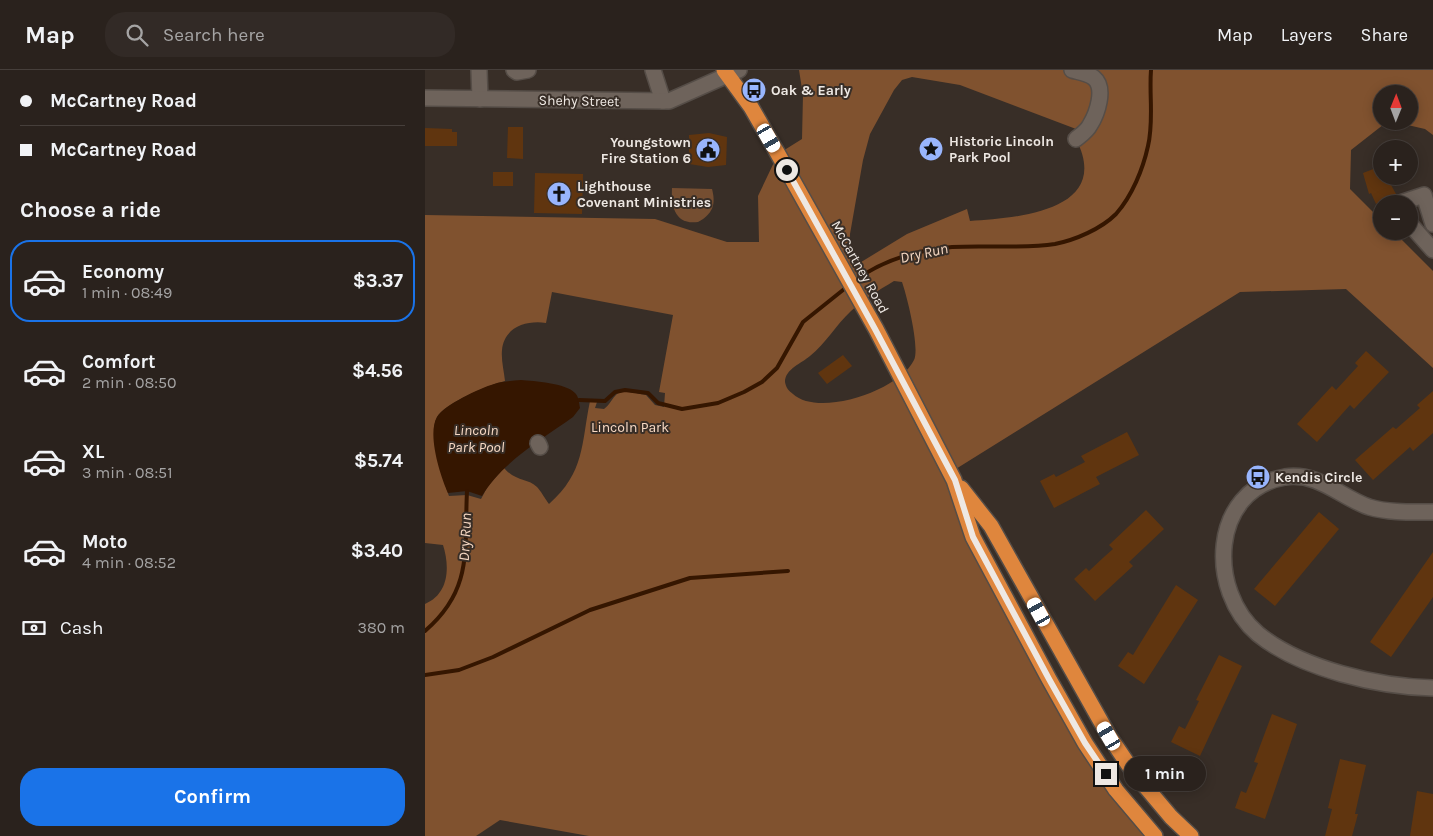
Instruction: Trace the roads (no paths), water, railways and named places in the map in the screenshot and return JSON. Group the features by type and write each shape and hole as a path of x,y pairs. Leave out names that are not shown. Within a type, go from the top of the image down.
{"highway":[{"name":"McCartney Road","path":"731,72 875,329 952,475 973,537 1053,687 1085,743 1106,774 1155,836"},
{"name":"McCartney Road","path":"952,475 991,526 1109,736 1134,773 1171,817 1191,836"}],"street":[{"path":"479,70 480,99"},
{"path":"514,70 517,72 528,70"},
{"path":"653,70 663,101"},
{"path":"1072,70 1094,78 1098,83 1099,92 1099,99 1091,125 1076,139"},
{"name":"Shehy Street","path":"425,98 669,101 731,72"},
{"path":"1418,196 1424,194 1433,224"},
{"path":"1418,233 1433,250"},
{"path":"1433,512 1396,511 1377,508 1360,503 1313,479 1283,478 1265,484 1243,500 1227,530 1223,560 1225,579 1237,609 1257,633 1271,644 1304,660 1354,677 1390,685 1433,688"}],"water":[{"name":"Lincoln Park Pool","path":"521,380 565,387 575,393 579,400 580,408 573,417 511,462 490,484 482,496 467,491 448,493 438,466 434,444 434,424 437,417 454,402 480,389 501,382"}],"waterway":[{"name":"Dry Run","path":"853,282 864,274 900,257 952,247 1055,244 1079,237 1103,224 1122,207 1136,182 1143,164 1151,127 1151,70"},
{"name":"Dry Run","path":"579,400 605,401 615,392 625,390 648,393 658,403 682,409 718,403 744,392 762,382 777,368 803,322 848,286"},
{"name":"Dry Run","path":"425,631 441,615 452,599 459,583 465,549 467,491"},
{"path":"425,675 459,670 493,657 590,610 690,578 788,571"}],"place":[{"name":"Oak & Early","path":"754,90"},
{"name":"Historic Lincoln Park Pool","path":"931,149"},
{"name":"Youngstown Fire Station 6","path":"708,150"},
{"name":"Lighthouse Covenant Ministries","path":"559,194"},
{"name":"Kendis Circle","path":"1258,477"}],"park label":[{"name":"Lincoln Park","path":"630,427"}]}
